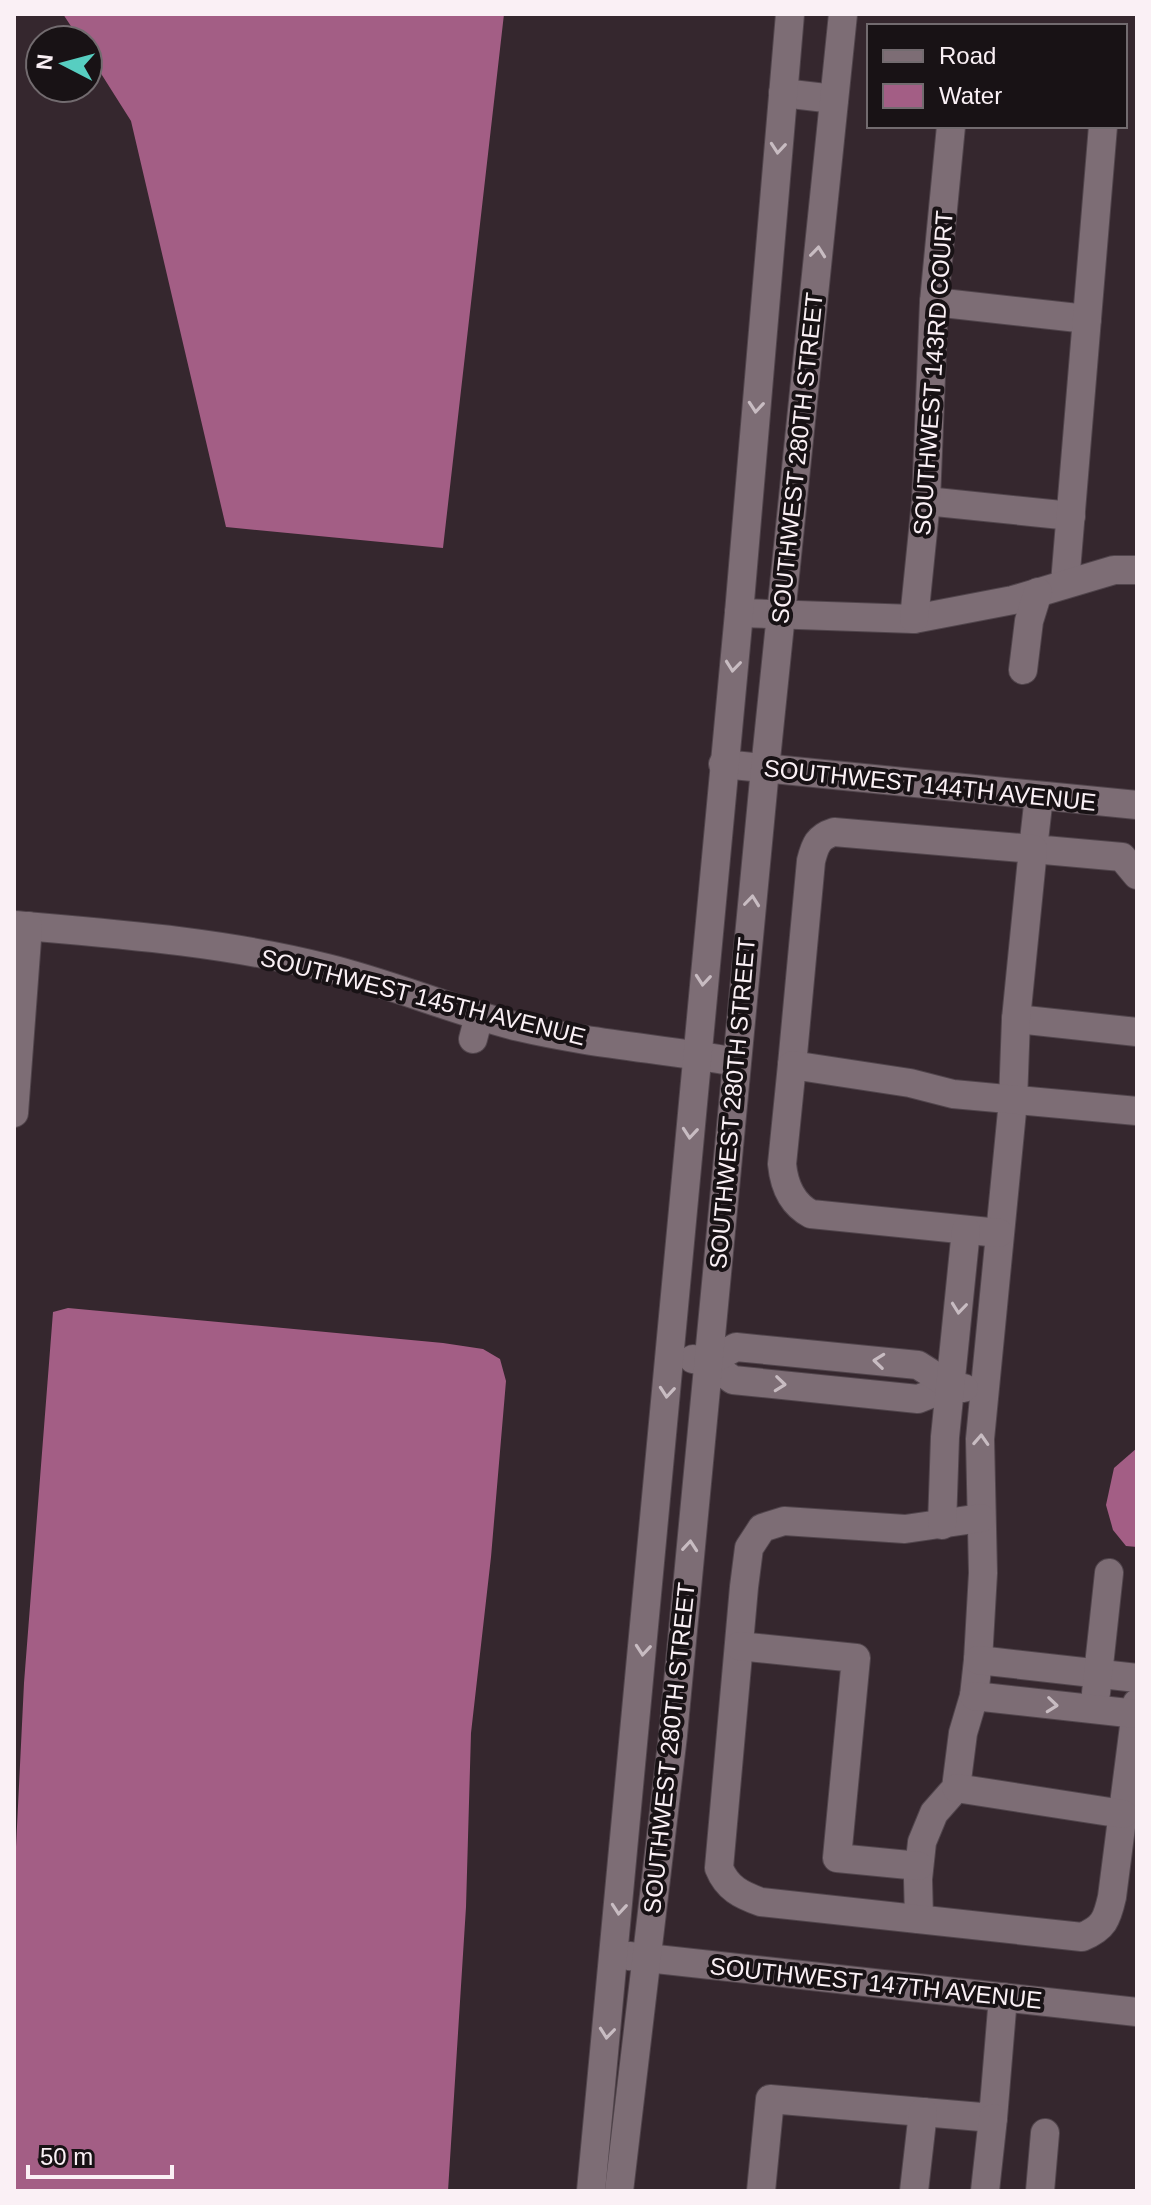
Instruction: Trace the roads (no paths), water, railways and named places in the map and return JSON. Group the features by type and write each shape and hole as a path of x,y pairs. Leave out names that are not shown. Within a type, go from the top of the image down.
{"street":[{"name":"SOUTHWEST 280TH STREET","path":"591,2191 739,613 790,14"},
{"name":"SOUTHWEST 280TH STREET","path":"619,2191 669,1774 736,1062 843,14"},
{"path":"783,93 834,99"},
{"name":"SOUTHWEST 143RD COURT","path":"914,619 926,501 934,302 951,128"},
{"path":"1065,583 1103,128"},
{"path":"765,301 812,308"},
{"path":"934,302 1087,319"},
{"path":"926,501 1071,516"},
{"path":"739,613 914,619 1013,600 1114,570 1137,570"},
{"path":"1023,670 1029,621 1038,592"},
{"name":"SOUTHWEST 144TH AVENUE","path":"723,764 1137,805"},
{"path":"919,1919 922,1842 934,1813 956,1788 963,1733 974,1696 978,1660 983,1573 980,1439 1013,1101 1016,1019 1039,796"},
{"path":"999,1233 811,1214 801,1208 784,1179 782,1164 815,845 823,836 834,832 1122,857 1137,875"},
{"path":"14,1113 21,926"},
{"name":"SOUTHWEST 145TH AVENUE","path":"21,926 150,939 260,966 343,972 476,1028 736,1062"},
{"path":"1016,1019 1137,1032"},
{"path":"792,1065 910,1083 953,1094 1137,1111"},
{"path":"942,1525 945,1437 966,1230"},
{"path":"670,1355 708,1362 736,1347 918,1365 951,1386 985,1391"},
{"path":"974,1696 1094,1710 1137,1711 1133,1766 1112,1897 1108,1915 1098,1930 1082,1937 761,1902 732,1889 724,1879 719,1868 749,1548 762,1528 784,1521 905,1529 981,1518"},
{"path":"1094,1710 1109,1573"},
{"path":"739,1646 856,1658 837,1858 919,1866"},
{"path":"978,1660 1137,1678"},
{"path":"631,1773 669,1774"},
{"path":"956,1788 1123,1814"},
{"name":"SOUTHWEST 147TH AVENUE","path":"615,1955 1137,2012"},
{"path":"985,2191 1003,1997"},
{"path":"761,2191 770,2099 993,2118"},
{"path":"914,2191 923,2112"},
{"path":"1040,2191 1045,2133"}],"water":[{"path":"63,14 504,14 443,548 226,527 131,121 104,78 104,24 70,24"},
{"path":"68,1308 443,1343 483,1349 500,1359 506,1381 491,1557 471,1733 466,1907 448,2191 14,2191 14,1888 24,1683 53,1312"},
{"path":"1137,1448 1137,1547 1126,1546 1113,1530 1106,1505 1114,1468"}]}
